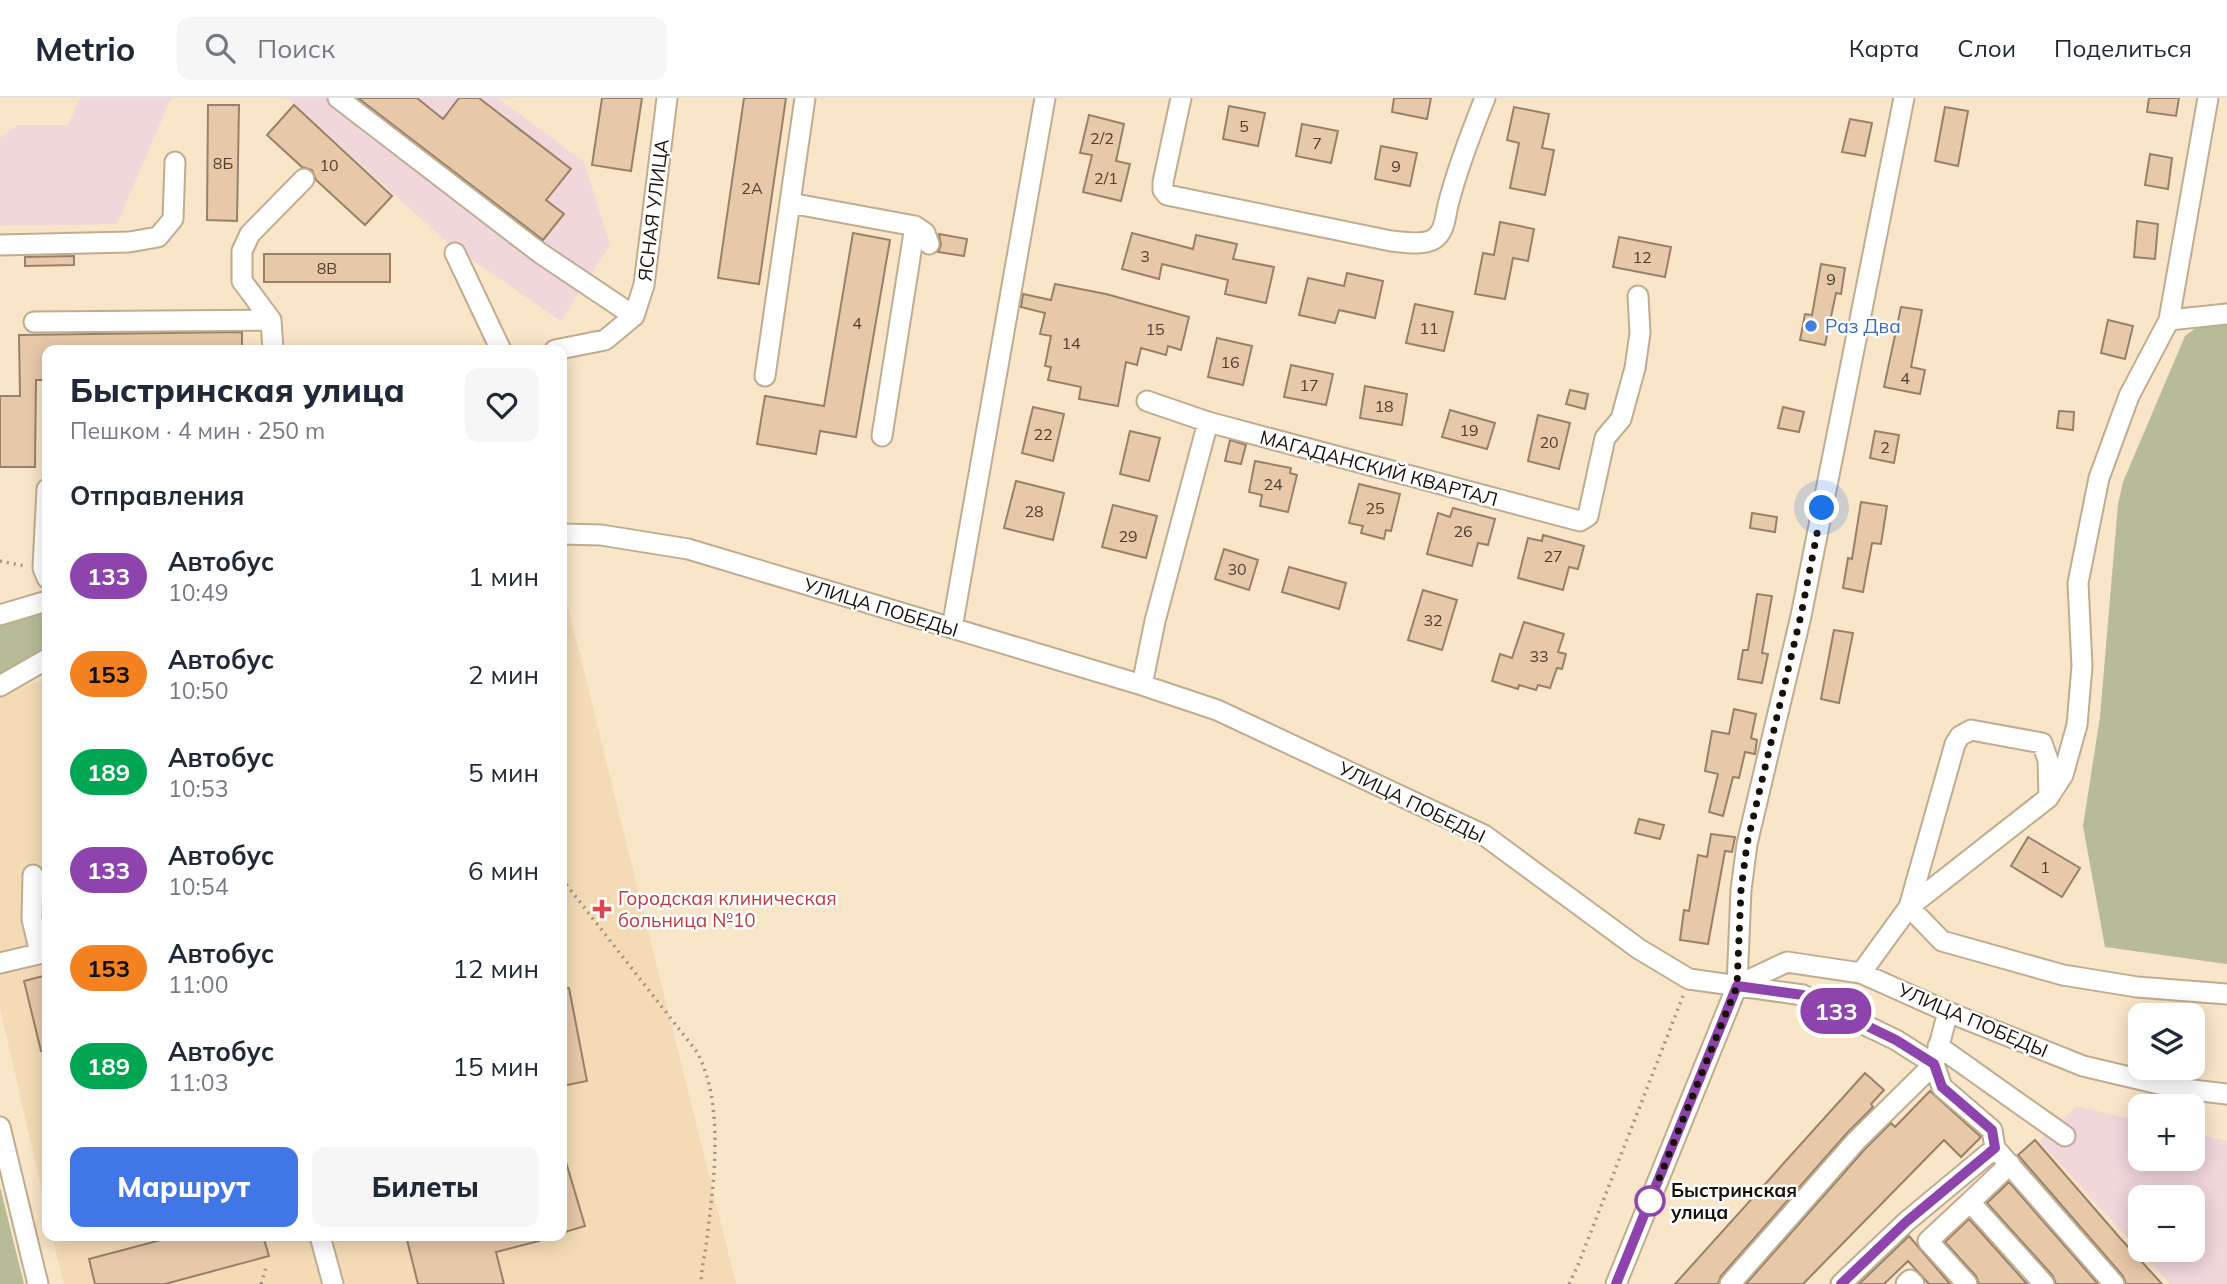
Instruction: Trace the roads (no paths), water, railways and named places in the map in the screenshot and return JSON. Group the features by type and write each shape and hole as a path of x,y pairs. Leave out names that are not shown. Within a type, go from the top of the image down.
{"street":[{"path":"338,98 540,253 634,316 605,340 567,348"},
{"name":"ЯСНАЯ УЛИЦА","path":"634,316 644,285 667,98"},
{"path":"765,376 805,98"},
{"path":"952,628 1045,98"},
{"path":"1181,98 1163,182 1163,190 1167,195 1391,241 1414,242 1435,239 1443,230 1467,143 1485,98"},
{"path":"1616,1284 1737,986 1741,890 1747,844 1801,615 1904,98"},
{"path":"1861,973 1909,907 2049,798 2063,775 2077,725 2082,666 2078,583 2099,478 2129,396 2169,320 2208,98"},
{"path":"0,245 129,242 158,237 173,219 176,162"},
{"path":"273,345 271,320 242,281 242,251 250,234 304,179"},
{"path":"790,203 915,226 925,233 929,244"},
{"path":"882,436 915,226"},
{"path":"455,253 499,345"},
{"name":"МАГАДАНСКИЙ КВАРТАЛ","path":"1147,401 1208,422 1580,521 1588,516 1605,438 1620,419 1629,395 1640,333 1639,296"},
{"path":"2169,320 2227,314"},
{"path":"34,322 271,320"},
{"path":"1142,685 1154,621 1208,422"},
{"name":"УЛИЦА ПОБЕДЫ","path":"567,534 601,535 688,549 1217,710 1484,835 1639,949 1689,979 1737,986 1787,962 1861,973 1948,1012 2083,1066 2176,1088 2227,1094"},
{"path":"0,615 42,602"},
{"path":"0,685 42,662"},
{"path":"1909,907 1955,744 1960,736 1971,730 2042,743 2049,760 2049,798"},
{"path":"33,875 32,919 42,947"},
{"path":"1909,907 1942,941 2063,975 2137,987 2227,994"},
{"path":"0,963 42,953"},
{"path":"1737,986 1803,995 1896,1040 1936,1055 2064,1136"},
{"path":"1948,1012 1936,1055 1942,1087 1992,1130 1995,1148 2114,1284"},
{"path":"1730,1284 1936,1055"},
{"path":"0,1126 38,1284"},
{"path":"1841,1284 1906,1222 1995,1148"},
{"path":"1968,1284 1928,1241 2010,1164"},
{"path":"1970,1202 2044,1284"},
{"path":"321,1241 332,1284"},
{"path":"1906,1284 1910,1280 1914,1284"}],"place":[{"name":"Раз Два","path":"1811,326"},
{"name":"Городская клиническая больница №10","path":"602,909"},
{"name":"Быстринская улица","path":"1650,1201"}]}
